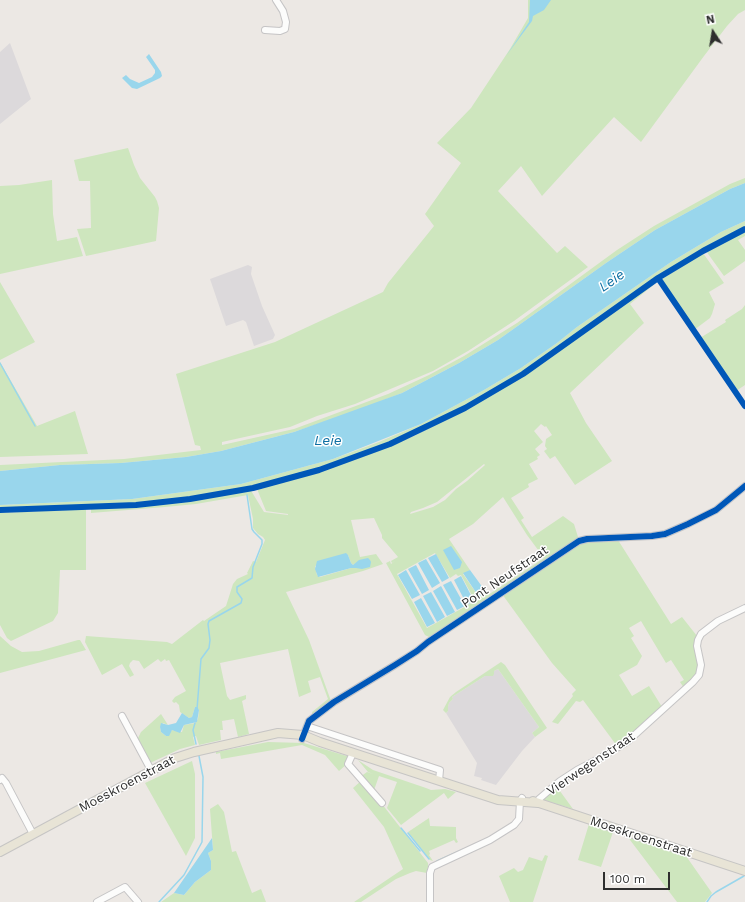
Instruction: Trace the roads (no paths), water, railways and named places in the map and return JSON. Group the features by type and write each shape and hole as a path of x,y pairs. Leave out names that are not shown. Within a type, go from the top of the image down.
{"main road":[{"name":"Moeskroenstraat","path":"0,852 151,770 186,754 263,737 302,737 483,796 510,796 521,800 538,803 745,871"}],"street":[{"path":"265,30 280,31 286,29 283,11 276,0"},
{"name":"Pont Neufstraat","path":"302,737 309,720 334,702 396,665 434,637 579,541 587,539 665,534 716,510 745,486"},
{"name":"Vierwegenstraat","path":"538,803 539,799 560,781 576,770 602,757 628,741 693,682 699,675 701,665 697,646 701,634 718,621 745,608"},
{"path":"122,716 151,770"},
{"path":"307,726 440,770 439,781"},
{"path":"353,753 348,764 382,803"},
{"path":"3,781 33,834"},
{"path":"430,902 430,873 432,867 490,840 514,825 519,819 521,800"},
{"path":"97,902 125,887 138,902"}],"water":[{"path":"530,0 551,0 544,10 533,16 532,21 506,56 529,22"},
{"path":"149,54 162,76 137,89 132,88 122,78 126,75 130,79 139,83 152,77 155,73 155,70 146,57"},
{"name":"Leie","path":"745,183 745,221 721,232 671,262 521,368 421,424 333,459 241,484 132,499 0,505 0,471 60,465 121,463 186,457 221,451 294,432 402,393 459,363 498,340 655,230 730,189"},
{"path":"451,546 462,562 460,568 454,570 443,550"},
{"path":"346,553 353,565 359,560 368,558 371,562 370,567 362,569 351,568 318,577 315,569 317,561"},
{"path":"436,554 449,578 442,582 428,558"},
{"path":"426,559 440,583 432,588 418,563"},
{"path":"416,565 429,590 422,594 408,569"},
{"path":"406,570 420,595 412,599 398,575"},
{"path":"470,570 486,592 479,597 463,573"},
{"path":"461,576 474,601 467,605 454,580"},
{"path":"451,581 465,606 457,610 443,585"},
{"path":"441,586 455,612 447,616 433,591"},
{"path":"431,592 445,617 437,622 423,596"},
{"path":"421,598 435,623 427,627 414,602"},
{"path":"195,707 199,710 197,722 184,725 180,733 172,730 169,736 166,736 161,732 161,723 168,725 176,723 182,713 189,718 192,717"},
{"path":"212,838 213,850 208,853 211,861 211,870 195,882 184,895 174,893"}],"waterway":[{"path":"0,363 35,426"},
{"path":"197,709 201,659 209,648 209,621 241,603 242,599 237,592 237,587 252,578 253,567 262,544 262,540 252,529 247,495"},
{"path":"195,723 193,730 196,744"},
{"path":"159,902 184,875 202,842 203,777 199,756"},
{"path":"401,828 420,851"},
{"path":"408,833 429,859"},
{"path":"437,861 464,849"},
{"path":"707,902 716,892 744,876"}]}
